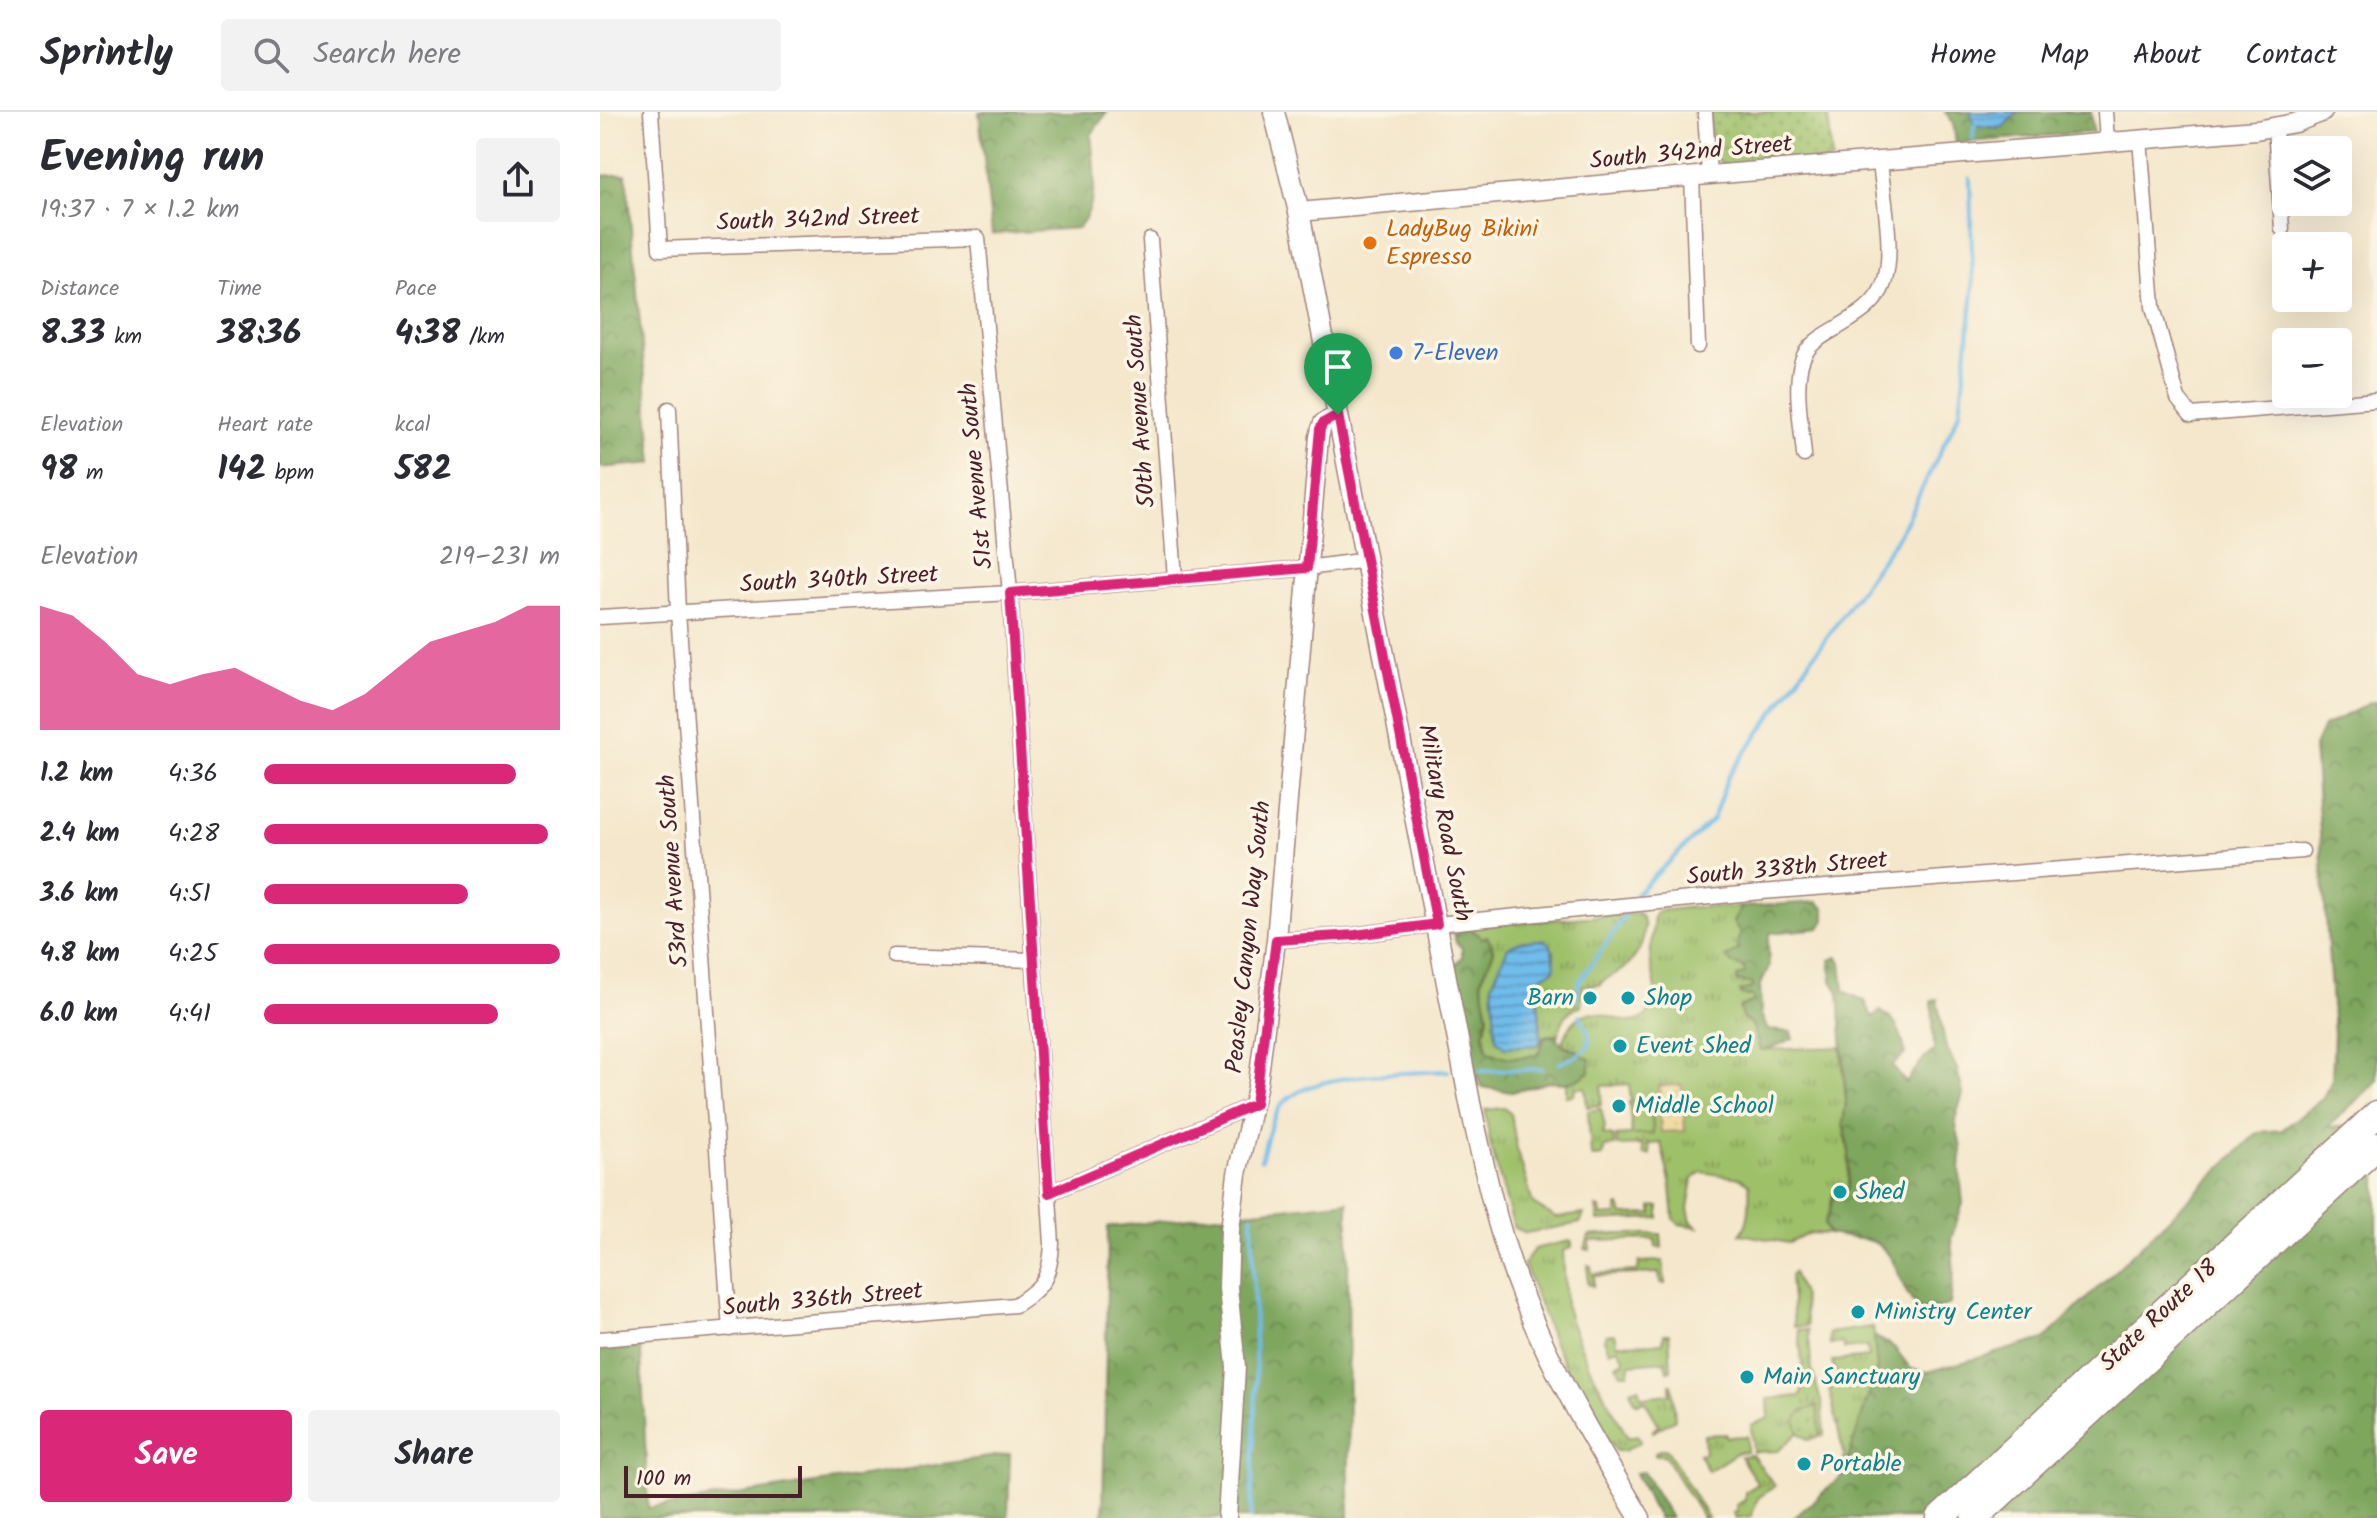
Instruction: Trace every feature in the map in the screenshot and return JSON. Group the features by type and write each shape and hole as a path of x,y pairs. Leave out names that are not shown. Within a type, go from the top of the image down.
{"highway":[{"name":"State Route 18","path":"1940,1518 2377,1114"},
{"name":"State Route 18","path":"1975,1518 2377,1146"}],"main road":[{"name":"Military Road South","path":"1274,112 1299,212 1474,1121 1494,1208 1522,1296 1548,1356 1640,1518"}],"street":[{"name":"South 342nd Street","path":"651,112 660,249 978,238"},
{"path":"1698,346 1700,175 1705,112"},
{"path":"2105,112 2107,141"},
{"name":"South 342nd Street","path":"1299,212 1700,175 2275,128 2323,112"},
{"path":"2275,128 2282,229"},
{"path":"2140,139 2153,307 2180,401 2191,415 2377,400"},
{"path":"1804,455 1799,397 1801,364 1806,351 1816,340 1862,313 1883,288 1888,250 1880,162"},
{"name":"51st Avenue South","path":"978,238 1010,593 1049,1193 1051,1257 1043,1285"},
{"name":"50th Avenue South","path":"1150,240 1175,578"},
{"name":"53rd Avenue South","path":"669,409 678,612 730,1329"},
{"name":"Peasley Canyon Way South","path":"1227,1518 1236,1367 1228,1288 1230,1230 1237,1174 1255,1104 1276,940 1320,429 1323,423 1338,415"},
{"name":"South 340th Street","path":"600,617 1010,593 1307,568 1367,560"},
{"name":"South 338th Street","path":"1276,940 1355,935 1761,892 2302,851"},
{"path":"894,956 1034,960"},
{"path":"1049,1193 1255,1104"},
{"name":"South 336th Street","path":"600,1339 1001,1307 1015,1305 1043,1285"}],"green space":[{"path":"979,112 1107,112 1091,135 1093,196 1078,228 992,234"},
{"path":"1709,112 1828,112 1832,161 1733,168 1721,163 1712,154"},
{"path":"1945,112 1970,112 1975,125 2001,129 2018,112 2091,112 2093,132 1956,143 1953,122"},
{"path":"626,174 653,463 600,468 600,176"},
{"path":"2377,702 2377,1081 2328,1127 2377,1125 2377,1518 1794,1518 1843,1475 1877,1369 1874,1336 1894,1347 1911,1369 1928,1372 2045,1339 2258,1132 2282,1130 2322,1099 2332,1081 2334,1034 2314,747 2323,727"},
{"path":"1817,902 1825,909 1825,920 1820,928 1770,933 1769,967 1760,985 1761,1015 1768,1030 1791,1032 1793,1039 1760,1050 1753,1025 1742,1018 1740,1007 1754,1001 1752,996 1741,995 1740,991 1752,988 1752,984 1737,981 1737,977 1745,974 1743,967 1726,958 1739,949 1737,943 1741,933 1733,922 1742,907"},
{"path":"1742,907 1733,922 1741,933 1739,950 1732,954 1731,963 1743,967 1753,988 1740,991 1741,995 1753,996 1755,1001 1740,1007 1742,1018 1752,1025 1760,1050 1841,1047 1846,1101 1843,1124 1849,1151 1848,1189 1833,1195 1824,1224 1829,1234 1810,1233 1789,1243 1740,1234 1748,1218 1749,1184 1740,1178 1702,1172 1693,1179 1688,1209 1691,1221 1698,1227 1679,1224 1674,1219 1671,1186 1661,1143 1648,1144 1650,1155 1643,1155 1642,1145 1617,1146 1616,1136 1653,1133 1651,1101 1631,1102 1629,1084 1602,1086 1601,1105 1587,1107 1585,1087 1575,1088 1574,1095 1566,1096 1566,1083 1579,1079 1580,1051 1561,1044 1570,1028 1583,1015 1592,1013 1631,1021 1640,1020 1648,1014 1656,993 1651,966 1654,916 1658,911"},
{"path":"1639,913 1644,926 1636,956 1599,985 1583,985 1581,1006 1567,1014 1557,1038 1556,1035 1544,1036 1539,1054 1512,1058 1487,1050 1484,1033 1488,1016 1481,980 1494,951 1479,936 1460,927","holes":["1554,952 1554,970 1542,976 1538,994 1541,1040 1517,1047 1501,1043 1496,1039"]},
{"path":"1460,927 1472,930 1483,938 1487,936 1494,951 1481,980 1488,1016 1484,1033 1487,1050 1506,1057 1532,1056 1539,1054 1544,1036 1556,1035 1561,1044 1590,1059 1590,1072 1566,1083 1549,1082 1512,1092 1482,1087 1467,1043 1456,991 1456,963 1462,957 1462,948 1456,943 1454,933 1459,935"},
{"path":"1838,957 1844,991 1865,1001 1872,1017 1880,1011 1898,1029 1905,1054 1892,1066 1906,1083 1934,1050 1932,1001 1937,999 1945,1044 1957,1069 1963,1094 1955,1120 1961,1148 1963,1203 1951,1239 1954,1271 1950,1304 1936,1309 1921,1310 1913,1303 1883,1248 1871,1241 1829,1234 1824,1224 1833,1194 1848,1189 1849,1151 1843,1124 1846,1101 1839,992 1832,981 1830,960"},
{"path":"1651,1101 1653,1134 1632,1135 1629,1102"},
{"path":"1504,1108 1511,1114 1516,1145 1533,1204 1556,1218 1584,1214 1580,1223 1526,1233 1514,1228 1490,1143 1485,1110"},
{"path":"1601,1109 1605,1126 1603,1134 1613,1136 1614,1146 1604,1147 1603,1156 1593,1157 1588,1111"},
{"path":"1348,1201 1349,1518 1103,1518 1108,1227"},
{"path":"1620,1206 1623,1215 1652,1214 1652,1207 1656,1206 1659,1207 1659,1218 1598,1221 1596,1207 1600,1208 1601,1216 1617,1215 1617,1207"},
{"path":"1661,1234 1662,1248 1656,1247 1655,1239 1590,1241 1590,1250 1585,1249 1589,1236"},
{"path":"1569,1241 1572,1247 1563,1251 1566,1307 1590,1368 1628,1438 1637,1435 1640,1439 1624,1451 1616,1451 1601,1430 1596,1428 1553,1341 1524,1264 1534,1249"},
{"path":"1663,1261 1665,1284 1660,1283 1659,1273 1594,1276 1593,1286 1588,1284 1588,1265 1592,1274 1638,1271 1639,1262"},
{"path":"1793,1272 1803,1297 1807,1326 1794,1327 1790,1275"},
{"path":"1873,1327 1877,1369 1843,1475 1844,1455 1829,1388 1838,1385 1832,1361 1868,1357 1867,1347 1844,1349 1843,1343 1830,1345 1829,1333"},
{"path":"1798,1330 1808,1330 1812,1370 1822,1405 1824,1435 1820,1436 1817,1407 1795,1421 1799,1432 1778,1451 1753,1452 1751,1425 1769,1418 1768,1399 1800,1396 1802,1391"},
{"path":"1614,1334 1617,1344 1663,1343 1664,1334 1669,1334 1671,1370 1667,1371 1665,1361 1630,1364 1629,1373 1621,1373 1616,1365 1625,1361 1618,1348 1609,1351 1604,1339 1606,1335"},
{"path":"641,1348 648,1508 1010,1454 1008,1518 600,1518 600,1351"},
{"path":"1670,1384 1675,1419 1653,1432 1659,1425 1645,1401 1636,1403 1630,1390 1639,1387 1642,1397 1670,1394"},
{"path":"1817,1406 1820,1436 1809,1440 1800,1434 1795,1421 1802,1411"},
{"path":"1726,1434 1726,1437 1747,1436 1747,1452 1738,1452 1708,1471 1699,1454 1705,1453 1704,1435"},
{"path":"1662,1449 1667,1450 1708,1518 1703,1518 1664,1455 1655,1455"},
{"path":"1752,1455 1775,1486 1758,1498 1751,1516 1736,1518 1733,1513 1737,1512 1736,1505 1745,1500 1745,1492 1758,1484 1740,1456"},
{"path":"1643,1472 1671,1518 1658,1518 1635,1473"}],"sand":[{"path":"1682,1085 1685,1131 1661,1132 1658,1086"}],"water":[{"path":"1970,112 2018,112 2001,129 1975,125"},
{"path":"1544,940 1551,945 1555,965 1554,970 1542,976 1538,994 1541,1040 1538,1045 1505,1047 1496,1039 1492,984 1508,947 1523,941"}],"waterway":[{"path":"1973,138 1975,125"},
{"path":"1636,894 1713,819 1728,777 1899,535 1960,412 1973,292 1970,178"},
{"path":"1575,1000 1578,984 1625,916"},
{"path":"1560,1063 1575,1057 1589,1046 1588,1032 1580,1015"},
{"path":"1480,1071 1542,1069"},
{"path":"1261,1160 1277,1113 1293,1095 1312,1086 1358,1076 1448,1071"},
{"path":"1251,1518 1256,1385 1252,1216"}],"place":[{"name":"LadyBug Bikini Espresso","path":"1370,243"},
{"name":"7-Eleven","path":"1396,353"},
{"name":"Barn","path":"1590,998"},
{"name":"Shop","path":"1628,998"},
{"name":"Event Shed","path":"1620,1046"},
{"name":"Middle School","path":"1619,1106"},
{"name":"Shed","path":"1840,1192"},
{"name":"Ministry Center","path":"1858,1312"},
{"name":"Main Sanctuary","path":"1747,1377"},
{"name":"Portable","path":"1804,1464"}],"route":[{"path":"1338,415 1437,924 1355,935 1276,940 1255,1104 1049,1193 1010,593 1307,568 1320,429 1323,423 1338,415"}]}
